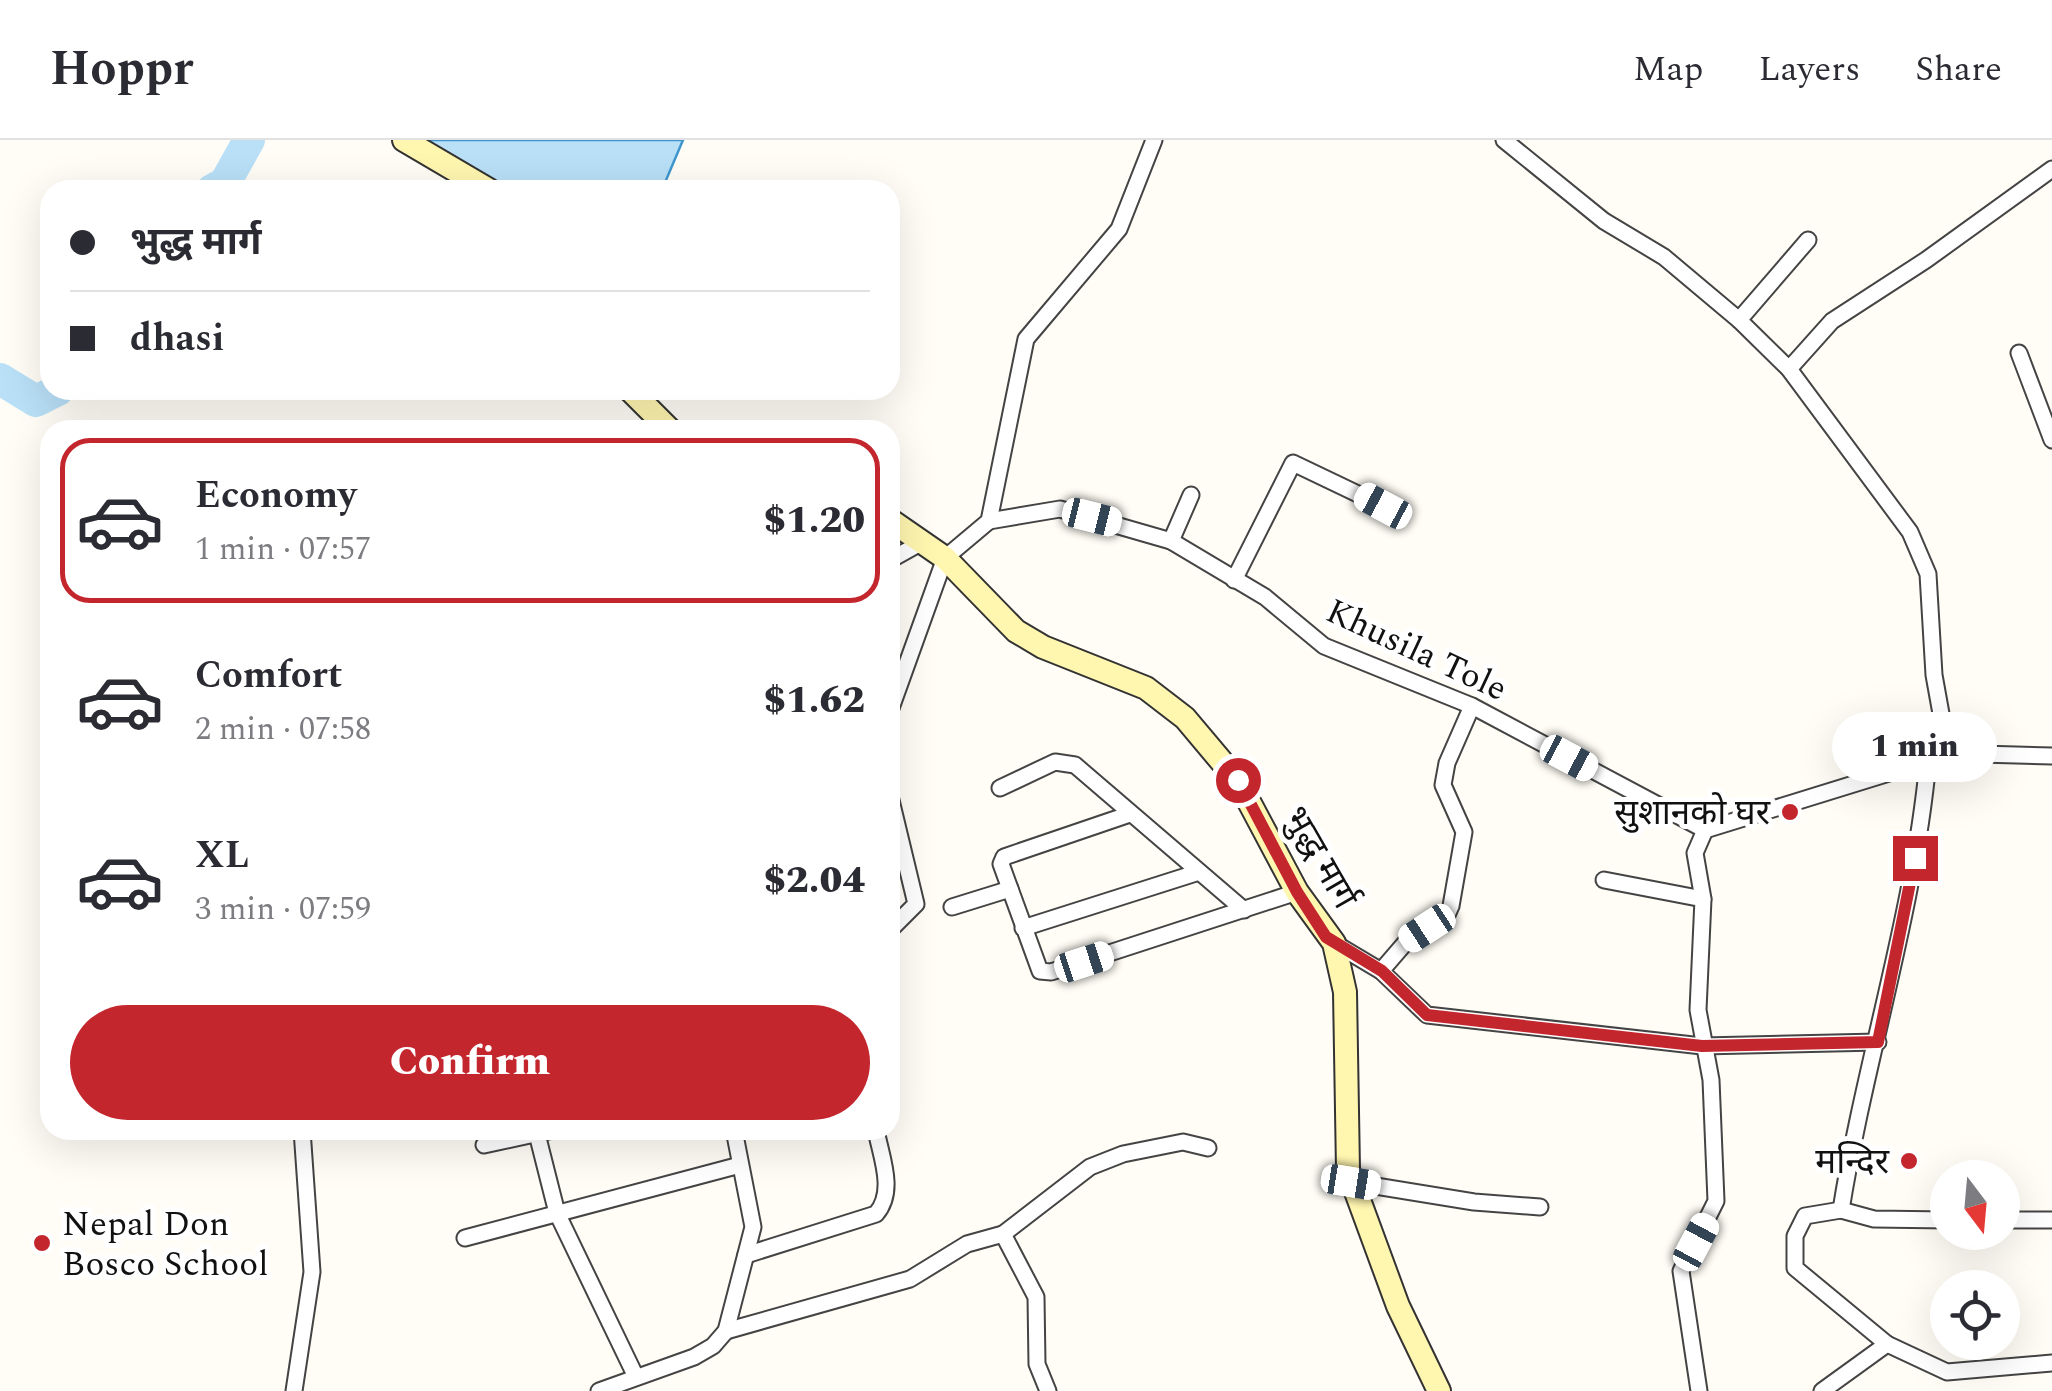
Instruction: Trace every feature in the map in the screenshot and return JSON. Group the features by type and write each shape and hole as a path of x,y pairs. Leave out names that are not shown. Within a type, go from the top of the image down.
{"street":[{"path":"404,140 473,180"},
{"path":"900,683 945,558 989,521 1026,339 1119,229 1154,140"},
{"path":"1504,140 1604,221 1664,256 1739,320 1788,369 1910,532 1928,574 1934,675 1949,758"},
{"path":"1788,369 1832,321 1926,260 2052,169"},
{"path":"1739,320 1808,240"},
{"path":"2019,352 2052,440"},
{"path":"640,400 660,420"},
{"path":"1234,580 1293,463 1383,506"},
{"path":"1170,541 1191,494"},
{"name":"Khusila Tole","path":"989,521 1060,509 1170,541 1265,597 1324,646 1472,706 1705,830"},
{"name":"भुद्ध मार्ग","path":"900,526 945,558 1016,631 1043,647 1146,688 1185,718 1238,780 1297,892 1334,943 1345,992 1345,1135 1351,1182 1398,1306 1439,1391"},
{"path":"900,554 924,541"},
{"path":"1382,971 1406,942 1447,916 1451,906 1464,832 1443,785 1446,763 1472,706"},
{"path":"1700,1391 1681,1270 1716,1201 1711,1080 1698,1010 1703,899 1695,853 1705,830 1928,761 1980,754 2052,756"},
{"path":"1000,788 1065,761 1244,910"},
{"path":"1841,1210 1856,1118 1878,1042 1928,761"},
{"path":"1130,814 1012,850 1002,864 1034,964 1040,971 1052,972 1297,892"},
{"path":"900,838 916,904 900,920"},
{"path":"1022,928 1199,872"},
{"path":"1604,880 1703,899"},
{"path":"952,908 1010,889"},
{"path":"1334,943 1382,971 1427,1015 1702,1046 1878,1042"},
{"path":"294,1391 312,1272 303,1140"},
{"path":"484,1146 507,1140"},
{"path":"544,1140 557,1213 636,1378"},
{"path":"611,1389 694,1356 713,1346 726,1332 752,1227 736,1140"},
{"path":"746,1255 876,1214 885,1203 887,1190 878,1140"},
{"path":"726,1332 910,1279 967,1244 1003,1234 1090,1167 1122,1154 1183,1142 1208,1148"},
{"path":"465,1238 740,1165"},
{"path":"1351,1182 1474,1202 1540,1207"},
{"path":"1930,1220 1874,1219 1841,1210 1805,1216 1795,1236 1795,1268 1887,1344 1947,1372 2052,1363"},
{"path":"2020,1220 2052,1220"},
{"path":"1003,1234 1036,1297 1038,1364 1048,1391"},
{"path":"1822,1391 1887,1344"}],"water":[{"path":"414,140 683,140 666,180 476,180"}],"waterway":[{"path":"227,180 249,140"},
{"path":"0,379 36,401 40,399"}],"place":[{"name":"सुशानको घर","path":"1790,812"},
{"name":"मन्दिर","path":"1909,1161"},
{"name":"Nepal Don Bosco School","path":"42,1243"}],"route":[{"path":"1238,780 1297,892 1326,937 1382,971 1427,1015 1702,1046 1870,1039 1878,1042 1895,942 1915,858"}]}
